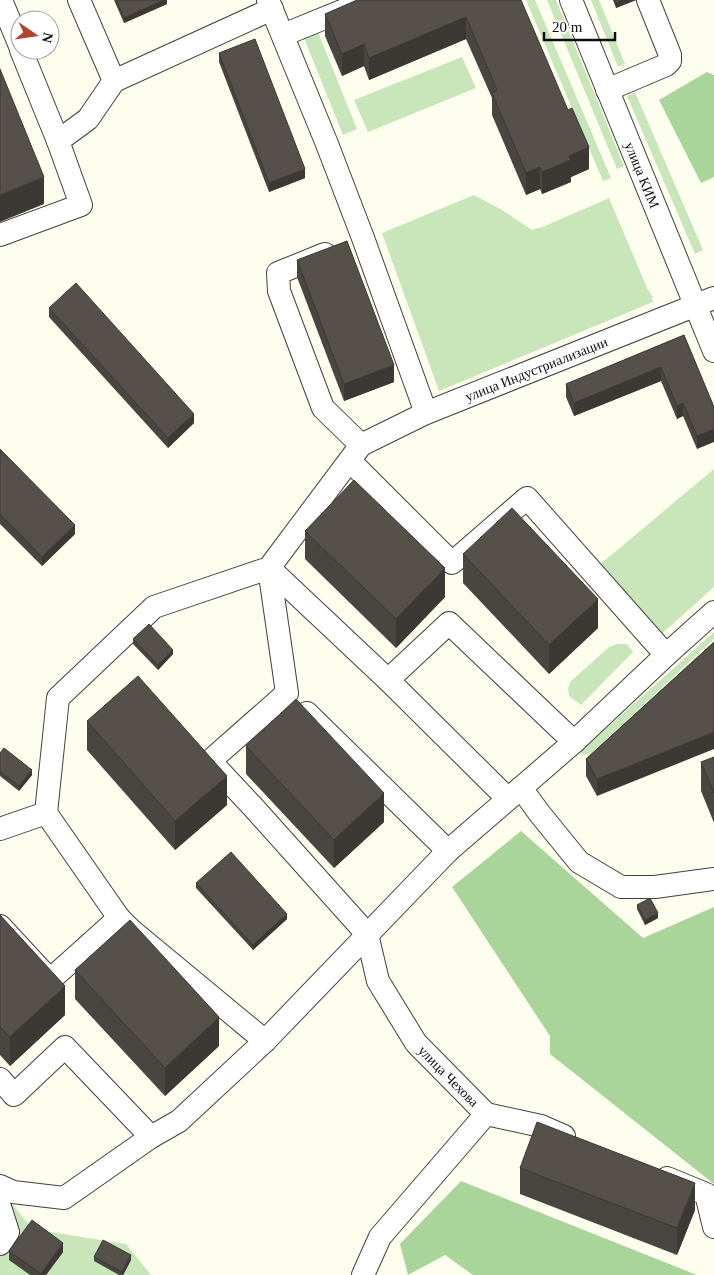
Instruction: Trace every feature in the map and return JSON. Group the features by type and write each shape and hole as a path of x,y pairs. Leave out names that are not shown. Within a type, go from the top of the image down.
{"street":[{"path":"2,0 10,20"},
{"path":"79,0 114,81"},
{"path":"283,35 369,0"},
{"name":"улица КИМ","path":"571,0 607,90 705,301 714,351"},
{"path":"607,90 666,65 670,60 670,55 648,0"},
{"path":"58,141 88,119 114,81 270,5 363,238 426,413"},
{"path":"0,235 81,205 58,141 25,60"},
{"path":"363,238 278,274 279,292 323,408 356,453 452,563 527,498 666,655"},
{"name":"улица Индустриализации","path":"356,453 426,413 705,301"},
{"path":"265,1041 119,918 46,813 58,698 154,607 270,568 356,453"},
{"path":"270,568 388,680 540,814 579,862 621,887 655,887 714,879"},
{"path":"270,568 287,693 448,851"},
{"path":"0,1186 13,1192 64,1198 152,1137 179,1121 265,1041 448,851 574,742 714,612"},
{"path":"388,680 449,622 574,742"},
{"path":"287,693 210,761 367,934"},
{"path":"0,829 46,813"},
{"path":"0,926 50,980 119,918"},
{"name":"улица Чехова","path":"364,1275 380,1238 486,1114 416,1043 378,981 367,934"},
{"path":"0,1079 14,1095 64,1048 152,1137"},
{"path":"486,1114 541,1126 587,1145"},
{"path":"651,1171 706,1194 714,1227"},
{"path":"0,1206 8,1232 0,1244"}],"green space":[{"path":"526,0 535,0 611,178 603,181"},
{"path":"547,0 556,0 624,166 617,169"},
{"path":"591,0 599,0 625,64 618,67"},
{"path":"316,27 357,129 343,135 302,33"},
{"path":"462,57 476,88 368,132 354,100"},
{"path":"707,72 714,75 714,177 701,183 659,100"},
{"path":"635,92 703,250 695,254 627,96"},
{"path":"474,195 502,210 532,230 609,198 648,290 653,297 653,302 439,391 382,233"},
{"path":"714,469 714,587 656,639 597,567"},
{"path":"714,632 714,639 592,753 583,755 580,752"},
{"path":"617,644 627,644 633,652 581,705 569,696 570,682 609,647"},
{"path":"521,831 643,938 714,907 714,1184 550,1054 550,1036 452,887"},
{"path":"461,1181 697,1275 473,1275 445,1255 408,1275 400,1244"},
{"path":"0,1188 32,1229 126,1244 151,1275 0,1275"}],"building":[{"path":"116,0 164,0 124,18"},
{"path":"357,0 521,0 568,110 572,108 589,147 569,156 571,160 542,172 540,167 526,173 492,93 497,90 466,17 369,58 364,44 342,54 325,14"},
{"path":"255,39 305,169 269,183 219,53"},
{"path":"0,69 44,177 0,195"},
{"path":"347,241 394,365 344,384 297,260"},
{"path":"76,283 194,414 168,438 49,308"},
{"path":"684,335 714,407 714,429 697,436 683,403 677,406 661,367 574,403 566,384"},
{"path":"0,449 75,525 42,557 0,514"},
{"path":"354,480 445,568 396,619 305,531"},
{"path":"512,508 598,599 549,645 463,554"},
{"path":"149,624 173,650 158,665 133,639"},
{"path":"714,642 714,732 597,779 586,759"},
{"path":"138,676 227,776 175,821 87,721"},
{"path":"296,699 384,793 334,840 246,746"},
{"path":"4,748 32,770 19,786 0,772 0,753"},
{"path":"714,757 714,793 701,762"},
{"path":"231,852 287,914 253,945 196,883"},
{"path":"650,898 658,913 645,920 637,905"},
{"path":"0,915 65,986 10,1037 0,1027"},
{"path":"130,920 219,1017 165,1068 75,970"},
{"path":"537,1122 695,1183 677,1228 520,1168"},
{"path":"32,1220 63,1243 41,1274 9,1251"},
{"path":"103,1240 131,1255 122,1272 94,1257"}]}
